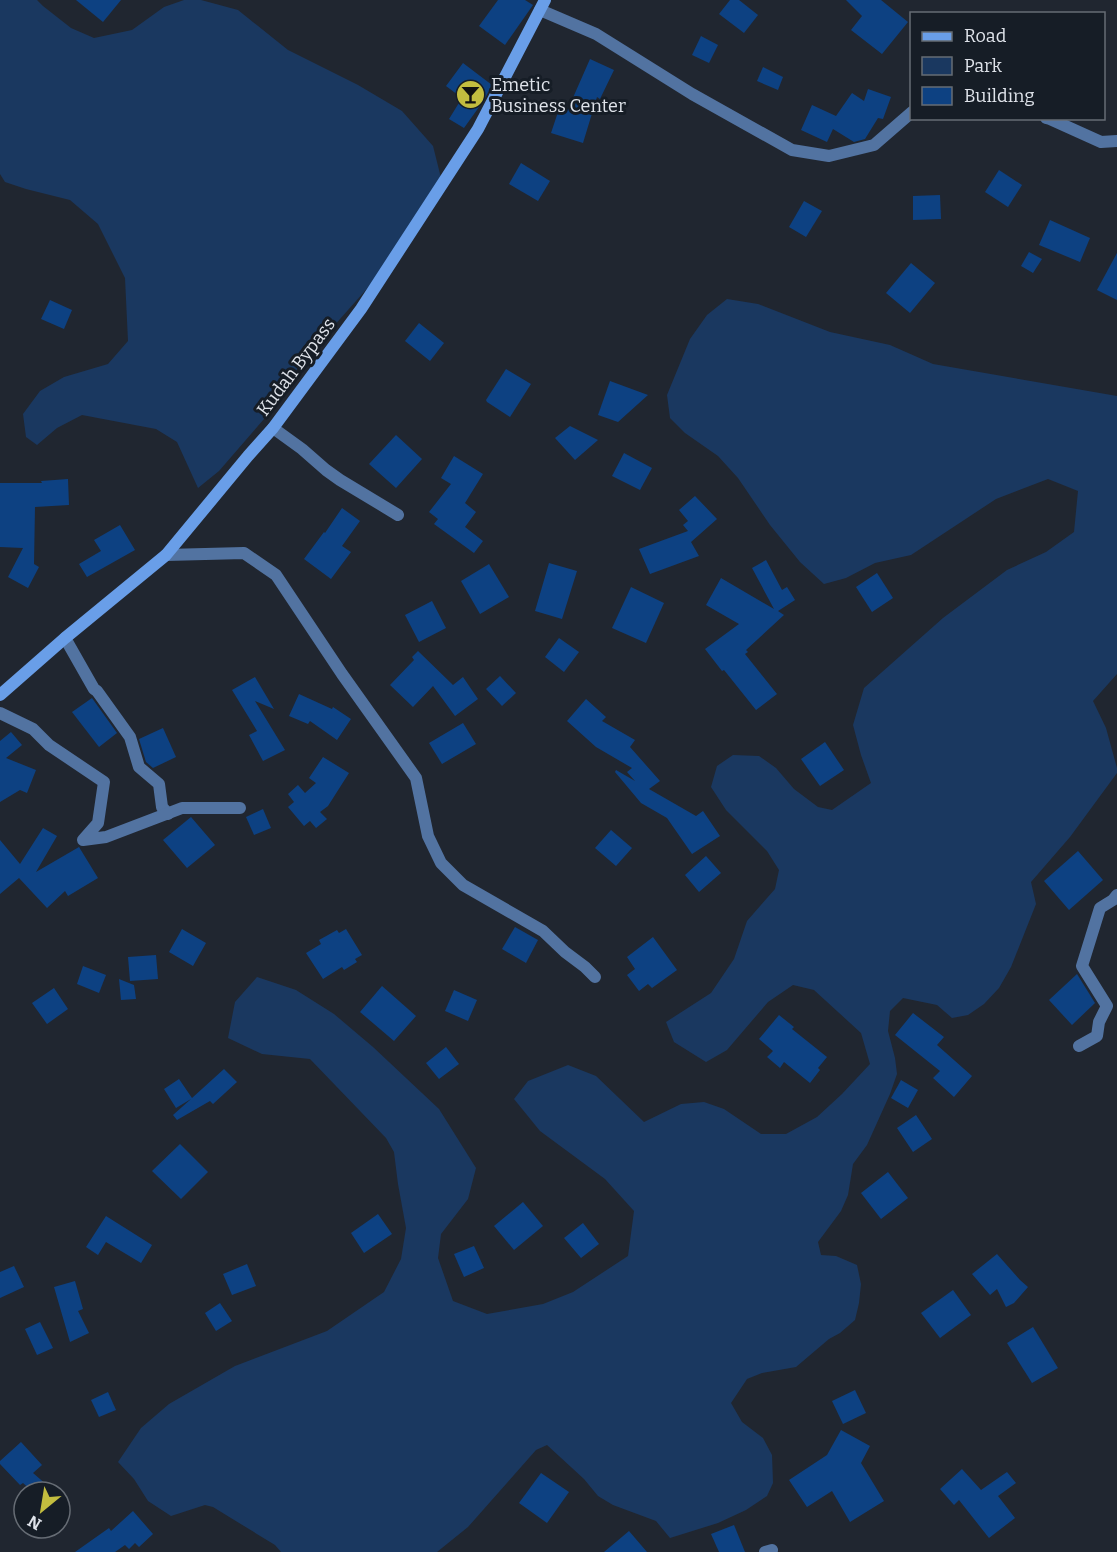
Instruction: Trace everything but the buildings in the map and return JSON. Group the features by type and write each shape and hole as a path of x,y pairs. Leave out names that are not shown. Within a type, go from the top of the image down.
{"street":[{"path":"542,5 596,34 692,94 792,150 829,156 874,145 910,114"},
{"name":"Kudah Bypass","path":"0,695 166,555 273,428 361,309 478,129 542,5"},
{"path":"1052,120 1101,142 1117,141"},
{"path":"273,428 340,480 398,515"},
{"path":"166,555 244,553 276,575 416,778 428,836 441,863 463,885 543,931 595,977"},
{"path":"65,638 94,688 130,737 139,767 159,784 162,807 168,814"},
{"path":"0,713 33,729 49,745 104,782 98,823 83,840 106,837 182,808 240,808"},
{"path":"1079,1046 1097,1036 1099,1022 1107,1006 1082,966 1101,908 1117,896"},
{"path":"765,1552 772,1550 771,1552"}],"green space":[{"path":"0,0 37,0 71,28 94,38 132,30 164,7 184,0 201,0 238,10 288,50 358,85 402,111 433,146 441,178 372,283 324,337 301,357 292,385 219,471 198,488 177,442 156,429 82,415 57,428 37,445 26,437 23,414 40,391 64,377 108,364 128,341 125,278 98,224 70,200 5,182 0,174"},
{"path":"727,299 758,304 830,332 890,345 933,364 1117,396 1117,674 1093,701 1106,728 1117,773 1070,837 1031,882 1036,904 1011,967 999,988 984,1004 968,1015 952,1018 937,1005 903,998 890,1011 888,1031 897,1074 867,1145 853,1164 848,1195 841,1211 818,1242 821,1255 836,1256 857,1265 861,1284 855,1320 796,1367 762,1373 747,1379 731,1403 742,1422 763,1438 772,1455 773,1483 767,1496 746,1510 718,1523 670,1538 656,1521 613,1505 598,1496 584,1479 547,1445 536,1450 468,1527 437,1552 281,1552 275,1545 213,1507 205,1505 171,1516 148,1501 134,1479 118,1462 141,1428 169,1404 235,1366 327,1331 384,1292 401,1259 406,1228 394,1152 386,1138 310,1059 262,1054 228,1038 235,1002 257,977 296,990 334,1014 439,1109 476,1168 468,1199 441,1234 438,1258 453,1301 487,1314 543,1304 573,1292 628,1256 634,1211 605,1179 540,1131 514,1099 528,1081 568,1065 596,1076 644,1122 681,1104 704,1102 724,1109 761,1134 786,1134 817,1117 870,1064 861,1033 814,990 793,985 768,1002 727,1050 706,1062 674,1042 666,1022 711,993 734,959 747,921 775,889 779,870 767,851 726,810 711,787 717,766 733,755 759,756 776,768 794,789 818,807 832,810 871,783 853,725 864,688 943,618 1007,570 1046,552 1074,532 1078,491 1048,479 996,499 911,555 875,563 846,578 824,584 800,562 770,525 738,478 718,456 685,433 670,418 667,395 690,339 707,315"}],"place":[{"name":"Emetic Business Center","path":"470,95"}]}
